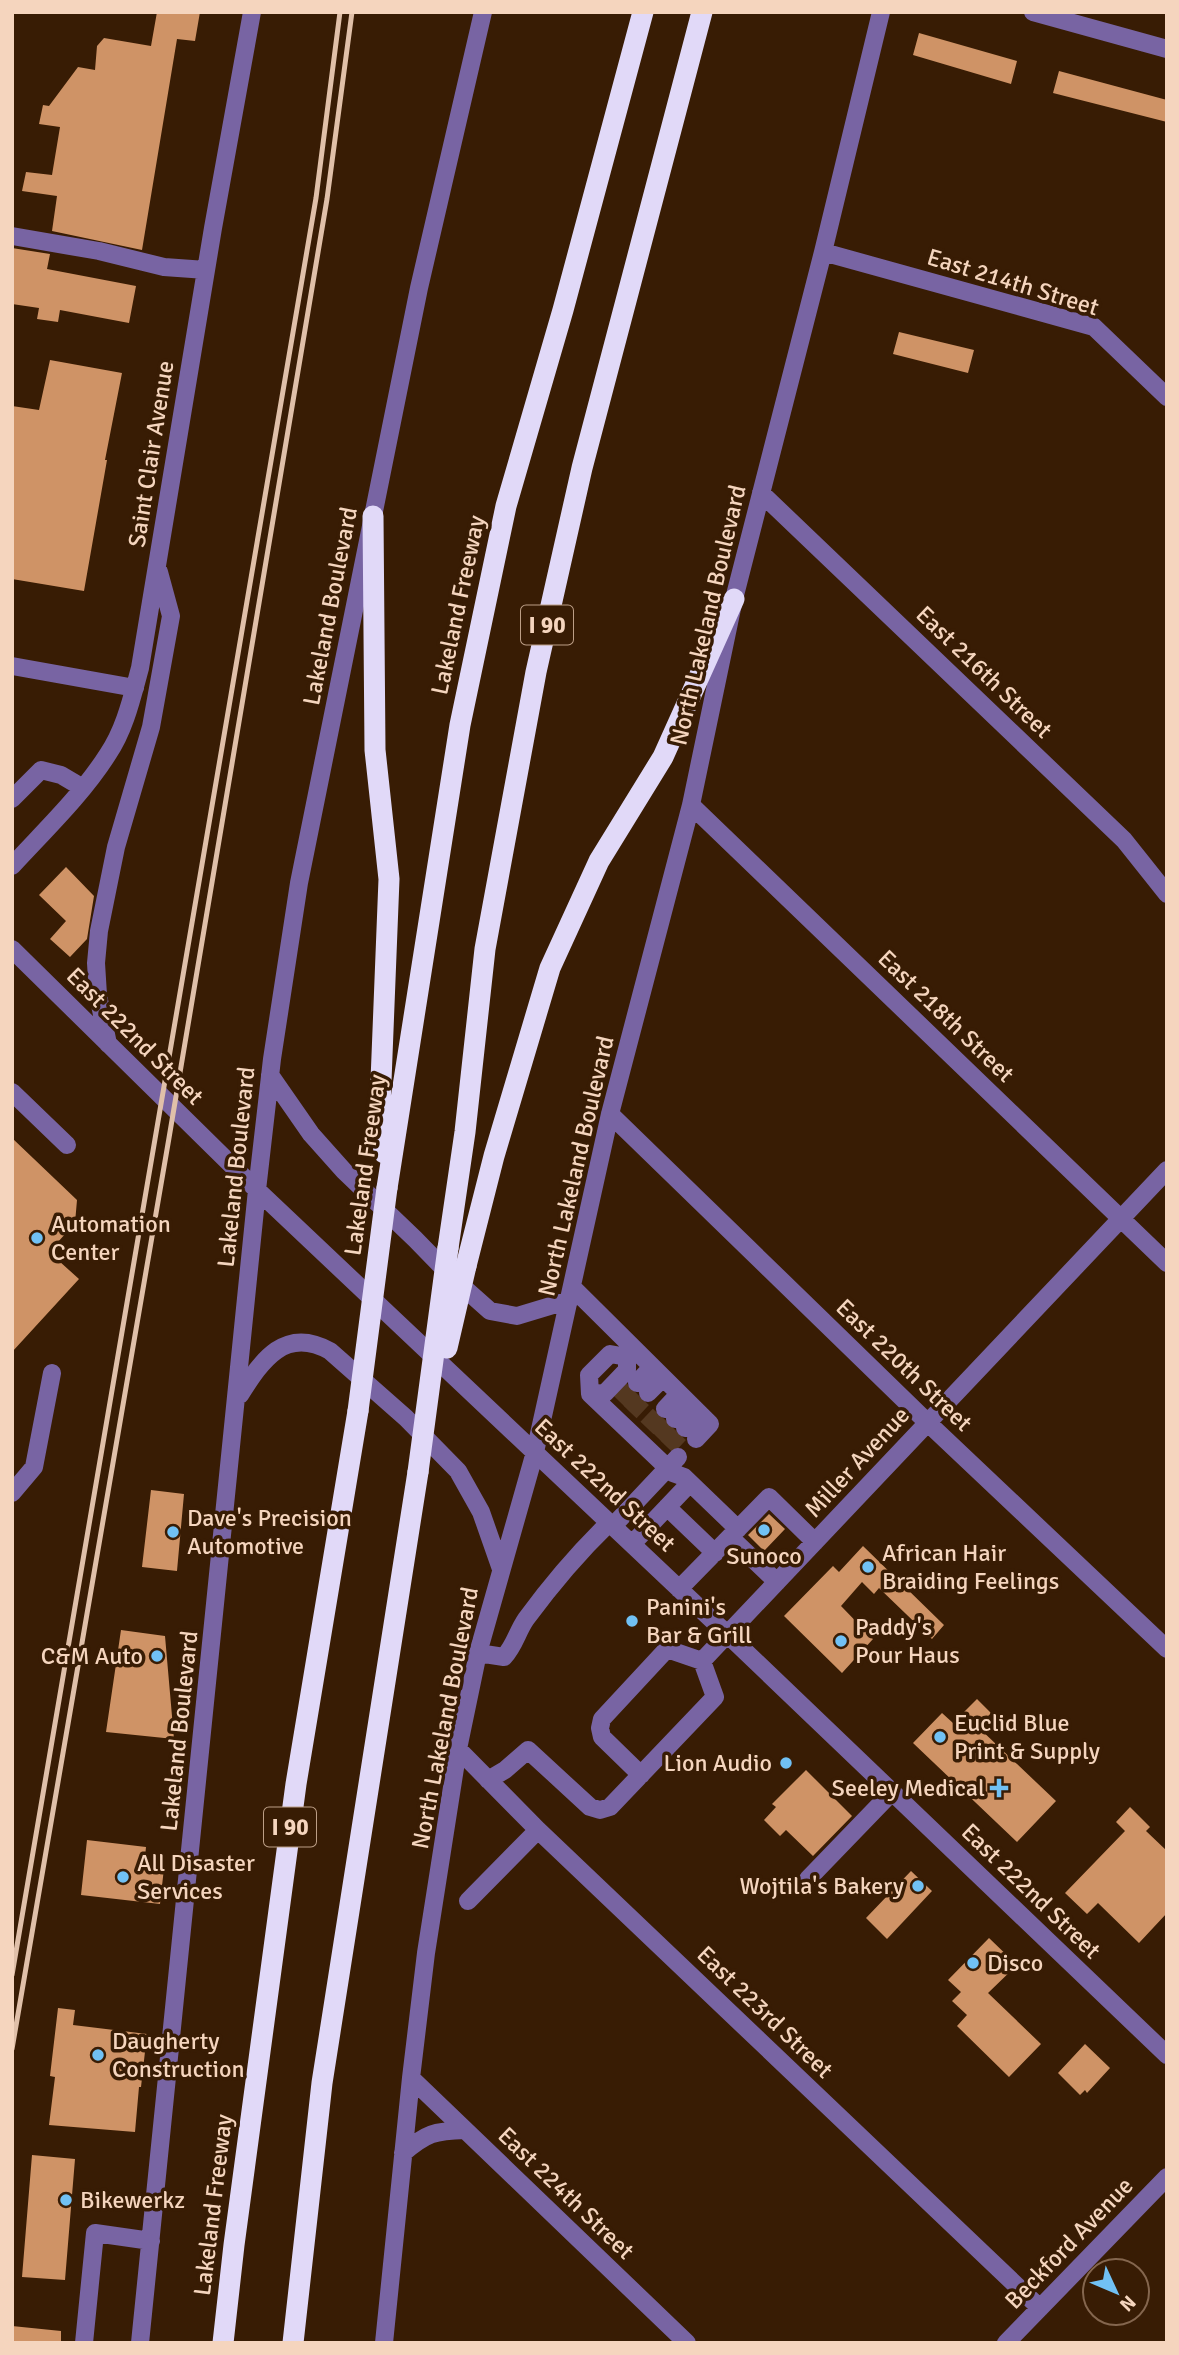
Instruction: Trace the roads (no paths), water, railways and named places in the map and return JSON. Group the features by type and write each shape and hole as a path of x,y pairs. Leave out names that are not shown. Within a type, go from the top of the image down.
{"highway":[{"name":"Lakeland Freeway","path":"223,2343 296,1783 358,1411 387,1188 460,725 506,506 563,310 643,12"},
{"name":"I 90","path":"293,2343 322,2083 418,1472 465,1132 485,949 536,671 582,468 702,12"},
{"path":"373,516 375,750 389,879 380,1106 387,1188"},
{"path":"418,1472 494,1156 550,968 599,861 663,757 733,599"},
{"path":"210,2343 234,2245"},
{"path":"300,2285 300,2343"}],"street":[{"name":"Saint Clair Avenue","path":"12,866 83,788 109,753 127,716 135,688 252,12"},
{"name":"Lakeland Boulevard","path":"141,2343 270,1075 299,883 419,288 483,12"},
{"name":"North Lakeland Boulevard","path":"384,2343 426,1953 458,1749 478,1653 535,1452 610,1114 691,805 733,599 823,251 881,12"},
{"path":"1033,12 1167,49"},
{"path":"12,236 99,251 164,267 206,270"},
{"name":"East 214th Street","path":"823,251 1094,327 1167,397"},
{"name":"East 216th Street","path":"761,493 1124,840 1167,894"},
{"path":"108,1044 98,995 96,963 99,931 116,847 151,727 171,616 157,567"},
{"path":"12,666 135,688"},
{"path":"12,799 41,769 61,775 83,788"},
{"name":"East 218th Street","path":"691,805 1167,1263"},
{"name":"East 222nd Street","path":"12,949 257,1190 1167,2055"},
{"path":"270,1075 311,1134 344,1171 490,1311 517,1316 572,1294 631,1353 657,1372 710,1424 680,1424 689,1404"},
{"path":"12,1092 67,1145"},
{"name":"East 220th Street","path":"610,1114 928,1423 1167,1649"},
{"name":"Miller Avenue","path":"702,1661 1167,1170"},
{"path":"237,1400 252,1375 276,1350 288,1343 317,1343 330,1351 406,1418 458,1471 481,1511 501,1569"},
{"path":"631,1353 628,1370 606,1393 590,1394 620,1412 657,1448 777,1582"},
{"path":"643,1388 657,1372"},
{"path":"12,1493 34,1466 52,1373"},
{"path":"478,1653 504,1657 513,1647 520,1628 536,1606 583,1548 611,1524 657,1448"},
{"path":"632,1544 690,1483"},
{"path":"679,1589 769,1497 815,1542"},
{"path":"667,1507 715,1553"},
{"path":"488,1780 505,1770 528,1750 590,1807 600,1810 610,1807 715,1697 702,1661 667,1649 602,1719 602,1737 641,1774"},
{"name":"East 223rd Street","path":"458,1749 538,1830 1040,2308"},
{"path":"808,1878 892,1792"},
{"path":"468,1902 538,1830"},
{"name":"East 224th Street","path":"411,2078 687,2343"},
{"path":"403,2153 419,2140 438,2131 465,2130"},
{"name":"Beckford Avenue","path":"1006,2343 1167,2177"},
{"path":"84,2343 95,2234 151,2241"}],"tunnel":[{"path":"619,1401 637,1383"},
{"path":"630,1412 648,1393"},
{"path":"647,1428 665,1409"},
{"path":"657,1437 675,1419"},
{"path":"667,1447 685,1428"}],"railway":[{"path":"12,1975 316,198 340,12"},
{"path":"12,2049 327,199 352,12"}],"place":[{"name":"Automation Center","path":"37,1238"},
{"name":"Sunoco","path":"764,1530"},
{"name":"Dave's Precision Automotive","path":"173,1532"},
{"name":"African Hair Braiding Feelings","path":"868,1567"},
{"name":"Panini's Bar & Grill","path":"632,1621"},
{"name":"Paddy's Pour Haus","path":"841,1641"},
{"name":"C&M Auto","path":"157,1656"},
{"name":"Euclid Blue Print & Supply","path":"940,1737"},
{"name":"Lion Audio","path":"786,1763"},
{"name":"Seeley Medical","path":"999,1788"},
{"name":"All Disaster Services","path":"123,1877"},
{"name":"Wojtila's Bakery","path":"918,1886"},
{"name":"Disco","path":"973,1963"},
{"name":"Daugherty Construction","path":"98,2055"},
{"name":"Bikewerkz","path":"66,2200"}]}
